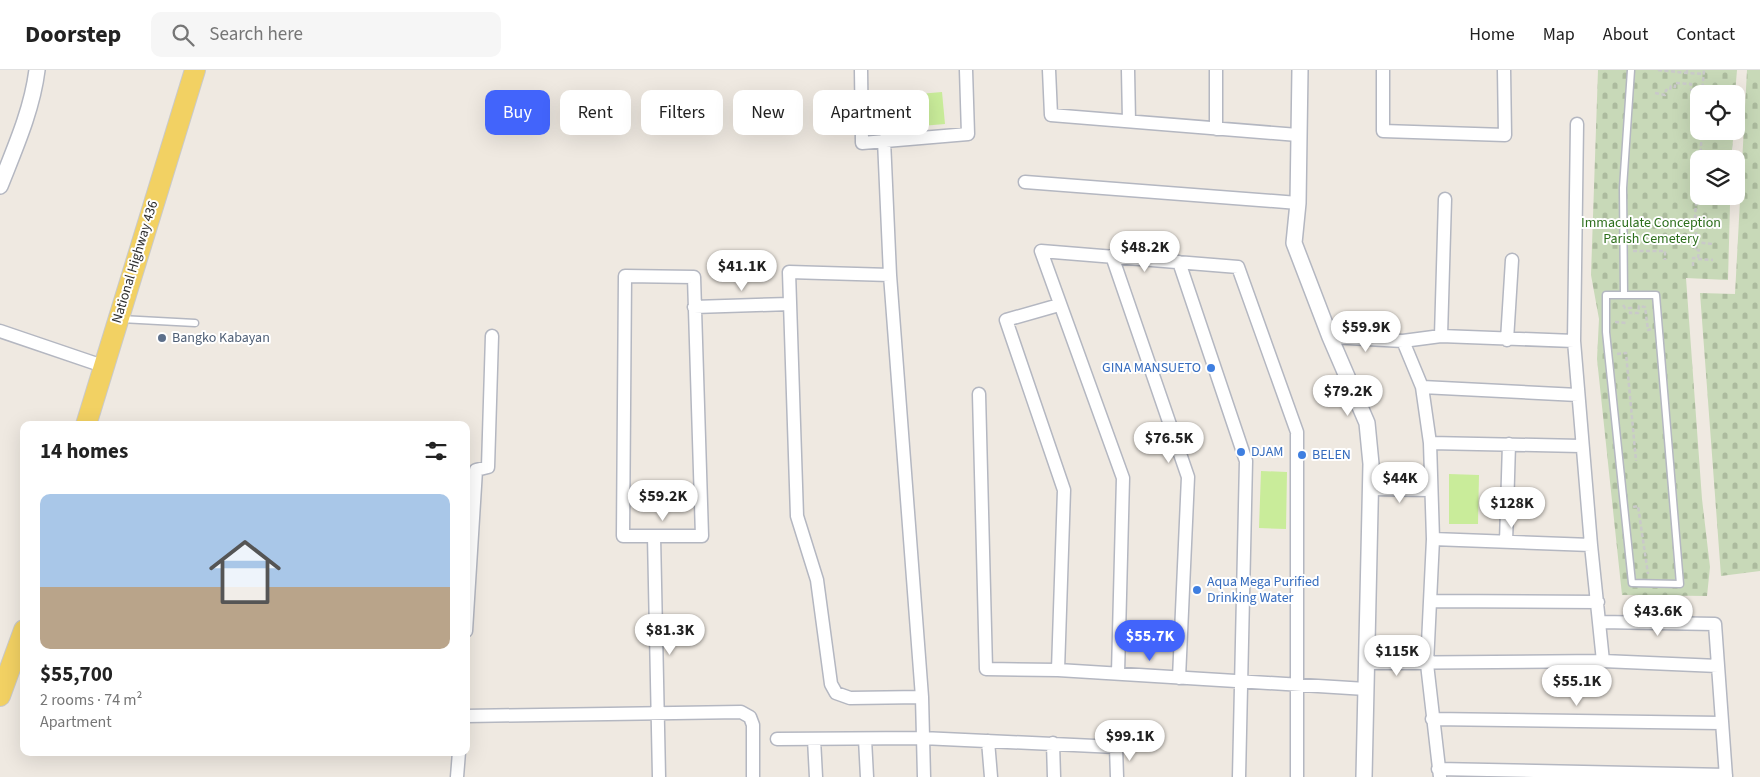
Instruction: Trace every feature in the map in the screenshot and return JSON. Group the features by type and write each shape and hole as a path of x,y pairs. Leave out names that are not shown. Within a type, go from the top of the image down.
{"main road":[{"name":"National Highway 436","path":"87,421 195,70"},
{"path":"0,696 20,654"}],"street":[{"path":"0,186 35,88 37,70"},
{"path":"861,70 862,142 968,134 966,70"},
{"path":"1049,70 1051,115 1298,135"},
{"path":"1128,70 1128,121"},
{"path":"1216,70 1216,129"},
{"path":"1300,70 1298,203 1294,243 1330,337 1367,422 1371,489 1364,777"},
{"path":"1383,70 1383,131 1505,135 1504,70"},
{"path":"1576,124 1574,341 1603,662"},
{"path":"884,140 890,275 922,697 924,777"},
{"path":"1026,182 1298,203"},
{"path":"1441,336 1445,199"},
{"path":"1118,673 1123,478 1041,251 1238,267 1297,432 1297,777"},
{"path":"1112,256 1188,477 1179,678"},
{"path":"1507,340 1512,260"},
{"path":"1180,262 1246,461 1239,777"},
{"path":"890,275 789,272 797,516 818,580 831,684 836,693 850,698 922,697"},
{"path":"625,276 694,278 694,307 702,536 623,536 625,276"},
{"path":"694,307 790,304"},
{"path":"1058,670 1064,490 1006,320 1059,305"},
{"path":"0,331 103,366"},
{"path":"470,503 471,471 488,467 492,336"},
{"path":"1330,337 1403,341 1441,336 1507,340 1574,341"},
{"path":"1403,341 1422,387 1430,442 1433,539 1432,601 1427,664 1439,773 1726,776 1721,724 1716,624 1600,622"},
{"path":"1422,387 1578,395"},
{"path":"979,394 986,669 1118,673 1240,683 1366,689"},
{"path":"1430,442 1582,446"},
{"path":"1506,542 1509,444"},
{"path":"1371,489 1430,490"},
{"path":"654,536 659,777"},
{"path":"1433,539 1591,545"},
{"path":"1432,601 1598,602"},
{"path":"1367,663 1603,662 1718,666"},
{"path":"470,716 740,712 750,717 753,725 753,777"},
{"path":"1432,719 1721,724"},
{"path":"778,739 922,738 1116,747 1117,777"},
{"path":"814,739 816,777"},
{"path":"865,739 867,777"},
{"path":"988,741 990,777"},
{"path":"1053,743 1054,777"},
{"path":"458,777 459,756"}],"lane":[{"path":"1624,295 1623,188 1631,70"},
{"path":"1606,295 1616,295 1656,295 1680,584 1632,583 1608,354 1606,295"},
{"path":"118,319 195,323"}],"path":[{"path":"1658,70 1687,71 1704,74"},
{"path":"1703,85 1704,70"},
{"path":"1654,94 1665,95 1666,90 1670,90 1675,83 1691,85"},
{"path":"1695,205 1697,223 1695,250 1699,250 1698,259"},
{"path":"1697,223 1716,225"},
{"path":"1695,242 1713,244"},
{"path":"1624,252 1665,251 1665,260"},
{"path":"1693,266 1693,258 1713,260"},
{"path":"1616,295 1616,304 1625,305 1625,308 1631,308 1630,313 1638,313 1639,306 1645,306 1648,330 1658,328"},
{"path":"1608,354 1626,353 1636,461"},
{"path":"1638,506 1649,583"}],"green space":[{"name":"Immaculate Conception Parish Cemetery","path":"1598,70 1737,70 1736,85 1690,85 1690,140 1733,140 1732,150 1690,150 1690,205 1730,205 1728,280 1686,278 1702,499 1710,567 1707,596 1622,595 1597,359 1599,319 1591,275"},
{"path":"1747,70 1760,70 1760,571 1721,576 1700,293 1735,294 1740,205 1745,205 1745,150 1743,150 1743,140 1745,140"},
{"path":"942,92 945,124 929,125 929,93"},
{"path":"1261,471 1287,472 1286,529 1259,528"},
{"path":"1449,474 1479,475 1478,524 1449,524"}],"place":[{"name":"Bangko Kabayan","path":"162,338"},
{"name":"GINA MANSUETO","path":"1211,368"},
{"name":"DJAM","path":"1241,452"},
{"name":"BELEN","path":"1302,455"},
{"name":"Aqua Mega Purified Drinking Water","path":"1197,590"}]}
